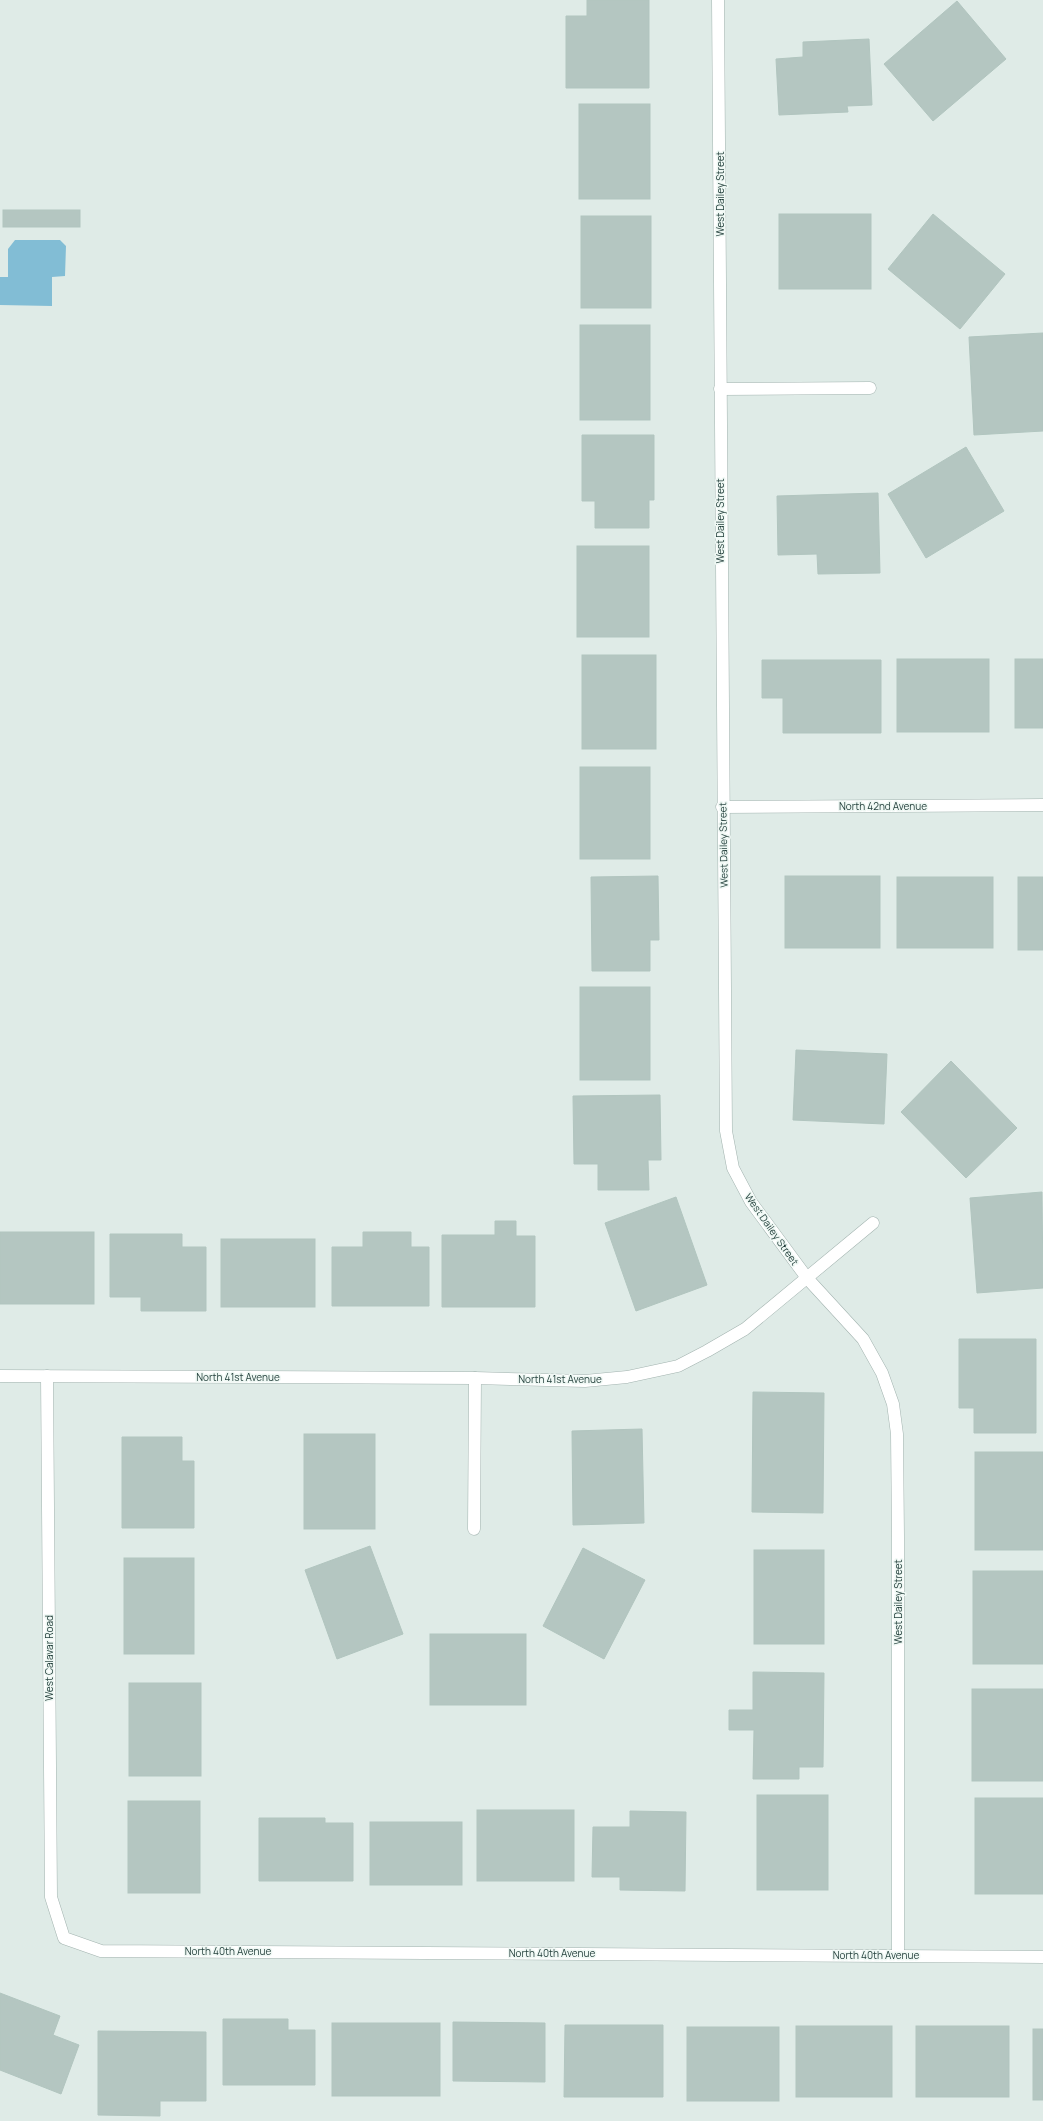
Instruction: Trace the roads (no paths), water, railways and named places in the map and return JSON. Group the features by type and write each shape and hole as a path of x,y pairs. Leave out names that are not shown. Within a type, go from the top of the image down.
{"street":[{"name":"West Dailey Street","path":"718,0 722,807 726,1131 733,1168 751,1202 807,1278 863,1338 882,1373 893,1404 897,1434 898,1954"},
{"path":"720,389 870,388"},
{"name":"North 42nd Avenue","path":"722,807 1043,805"},
{"path":"807,1278 873,1223"},
{"name":"North 41st Avenue","path":"0,1376 475,1378 585,1381 627,1377 678,1366 708,1352 745,1329 807,1278"},
{"name":"West Calavar Road","path":"47,1376 51,1897 64,1938"},
{"path":"474,1529 475,1378"},
{"name":"North 40th Avenue","path":"64,1938 101,1951 898,1954 1043,1957"}],"water":[{"path":"15,240 60,240 66,246 65,276 52,277 52,306 0,305 0,277 8,277 8,249"}]}
